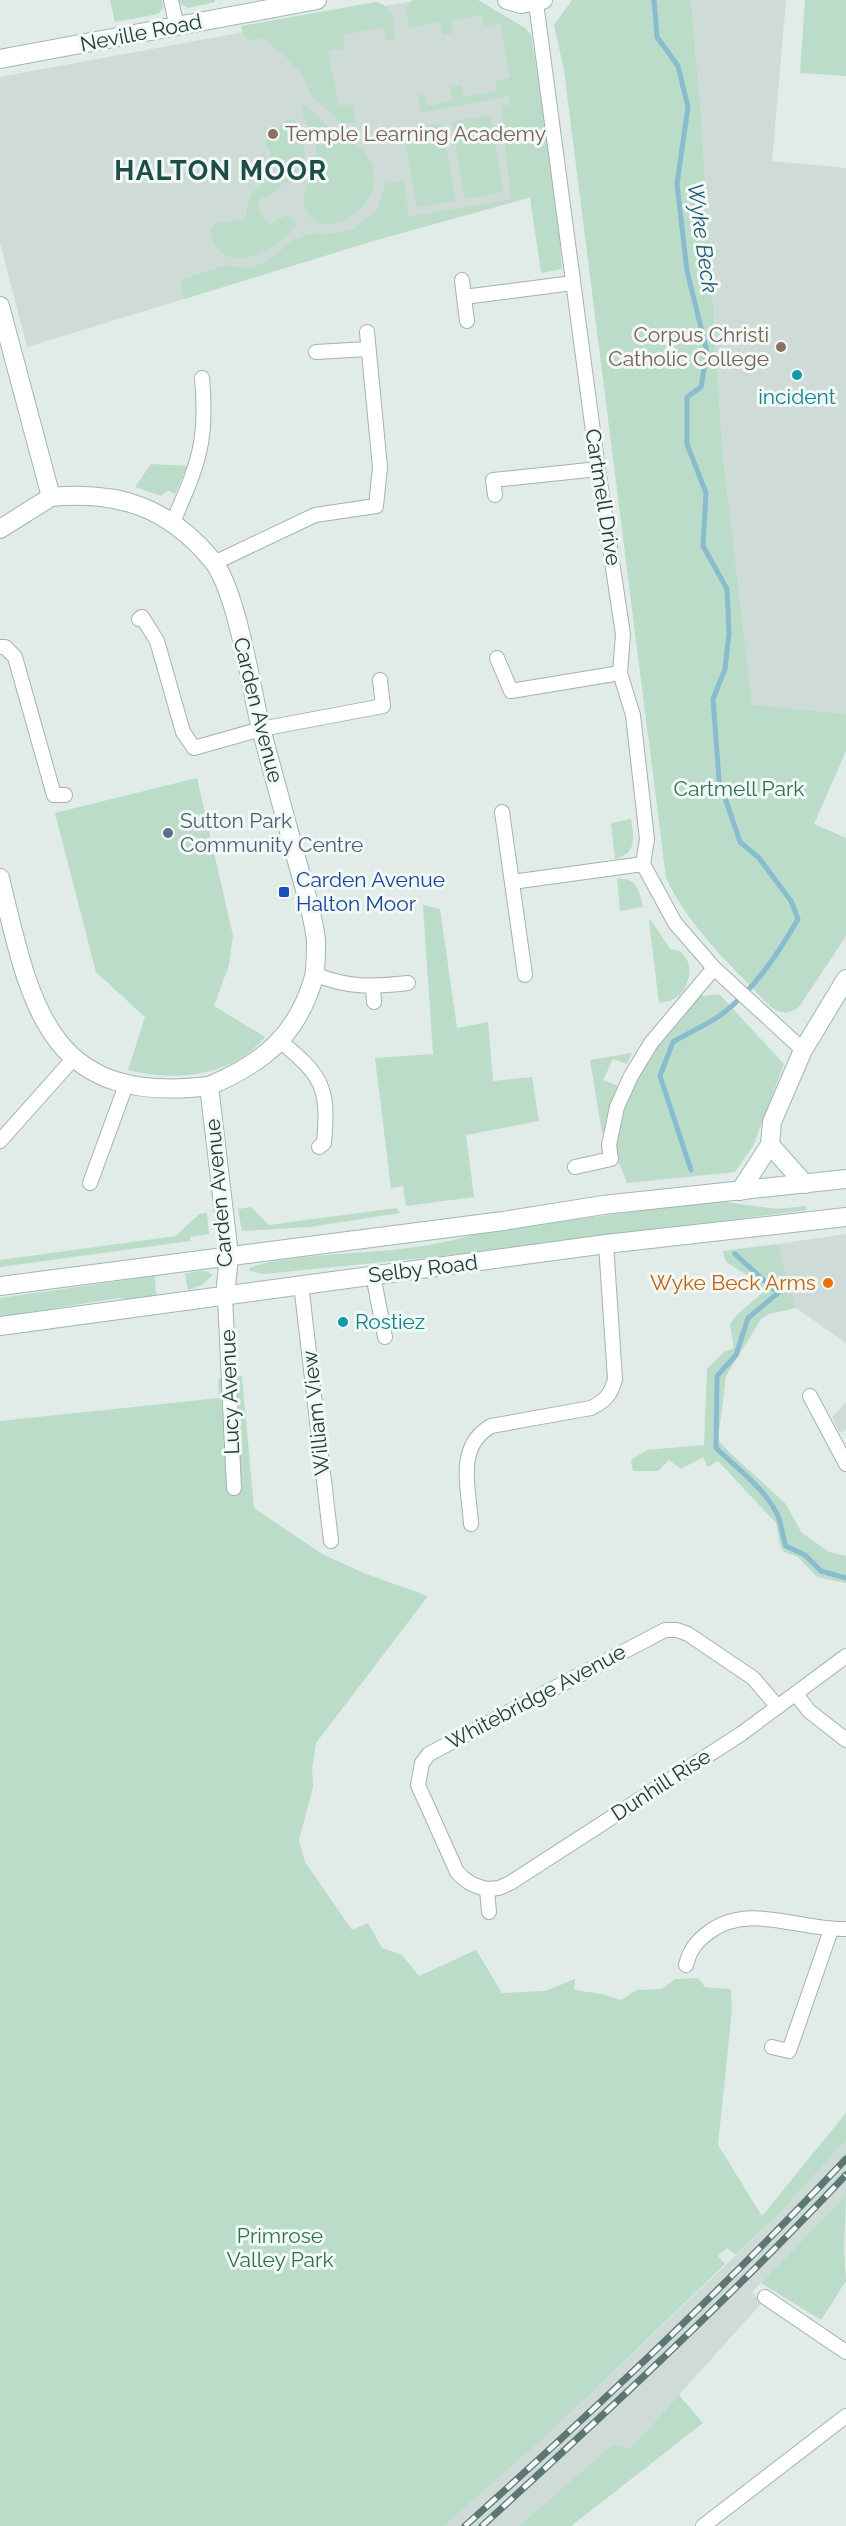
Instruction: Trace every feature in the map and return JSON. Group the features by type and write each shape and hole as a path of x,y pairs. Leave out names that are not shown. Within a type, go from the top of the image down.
{"street":[{"path":"171,0 177,27"},
{"name":"Neville Road","path":"0,59 316,0"},
{"path":"507,0 521,4 540,2"},
{"name":"Cartmell Drive","path":"540,2 573,283 623,634 620,674 633,715 647,839 643,864"},
{"path":"462,280 467,321"},
{"path":"464,297 573,283"},
{"path":"0,306 51,496 0,529"},
{"path":"214,562 315,515 382,511 368,332"},
{"path":"316,352 369,348"},
{"path":"173,522 196,468 202,444 205,420 202,378"},
{"path":"495,495 492,474 598,469"},
{"name":"Carden Avenue","path":"51,496 83,494 146,507 173,522 214,562 234,613 261,729 308,901 316,941 314,974 302,1008 281,1042 238,1074 209,1086 229,1255 225,1297"},
{"path":"139,619 142,617 157,641 183,732 194,748 261,729 383,706 380,680"},
{"path":"0,648 5,647 15,657 54,795 65,795"},
{"path":"496,658 507,692 620,674"},
{"path":"502,812 525,975"},
{"path":"512,882 643,864 675,923 714,968 803,1050"},
{"path":"0,878 28,989 42,1019 56,1041 74,1058 99,1074 126,1085 180,1090 209,1086"},
{"path":"575,1167 611,1159 609,1145 617,1107 631,1076 651,1043 714,968"},
{"path":"314,974 347,985 373,987 408,984"},
{"path":"740,1191 770,1145 772,1122 803,1050 846,979"},
{"path":"373,987 374,1002"},
{"path":"281,1042 309,1065 320,1082 327,1109 324,1143 319,1146"},
{"path":"0,1141 74,1058"},
{"path":"90,1183 126,1085"},
{"path":"770,1145 805,1184"},
{"name":"Selby Road","path":"0,1286 503,1221 603,1205 846,1179"},
{"name":"Selby Road","path":"0,1326 606,1244 846,1217"},
{"path":"471,1524 467,1455 471,1443 479,1432 490,1426 591,1408 603,1402 611,1392 615,1379 606,1244"},
{"path":"374,1275 385,1338"},
{"name":"William View","path":"302,1284 331,1541"},
{"name":"Lucy Avenue","path":"225,1297 234,1488"},
{"path":"810,1396 846,1464"},
{"name":"Whitebridge Avenue","path":"487,1889 474,1887 457,1872 418,1785 422,1763 429,1754 665,1630 677,1630 688,1634 707,1646 753,1678 778,1707"},
{"name":"Dunhill Rise","path":"487,1889 499,1888 510,1882 741,1734 846,1656"},
{"path":"796,1694 808,1711 846,1740"},
{"path":"487,1889 489,1912"},
{"path":"686,1965 689,1952 697,1941 713,1929 734,1920 759,1917 831,1930 846,1929"},
{"path":"772,2047 789,2051 831,1930"},
{"path":"765,2296 846,2352"},
{"path":"703,2526 846,2416"}],"shaded area":[{"name":"Temple Learning Academy","path":"418,0 475,0 531,35 554,191 373,241 27,347 0,243 0,77"},
{"name":"Corpus Christi Catholic College","path":"691,0 786,0 772,161 846,168 846,714 752,706 722,447 701,115"},
{"path":"846,1234 846,1343 796,1308 778,1244"},
{"path":"846,1402 846,1429 840,1433 832,1417"},
{"path":"846,2140 846,2195 752,2292 762,2302 760,2305 630,2449 613,2444 519,2526 444,2526 554,2429 778,2215"}],"green space":[{"path":"110,0 162,0 163,8 158,14 115,22"},
{"path":"179,0 215,0 215,2 188,8"},
{"path":"413,0 478,0 525,28 531,35 556,190 562,269 541,273 530,197 373,241 184,299 181,280 223,266 252,268 269,260 293,240 307,235 337,233 354,229 378,208 385,184 404,180 409,217 511,199 501,106 510,105 509,96 421,113 419,96 424,94 427,106 452,101 450,88 461,85 463,97 497,91 495,81 510,78 501,23 485,26 482,15 451,21 452,33 443,35 440,22 409,28 406,11"},
{"name":"Cartmell Park","path":"572,0 691,0 701,115 722,447 752,705 846,714 846,751 814,824 846,838 846,936 799,1007 788,1012 771,1007 713,947 687,914 666,878 564,70 554,25"},
{"path":"805,0 846,0 846,76 800,73"},
{"path":"376,2 386,7 392,16 395,39 386,41 384,27 343,35 344,48 328,52 339,106 353,104 356,123 342,124 311,95 302,74 286,57 262,38 248,40 243,35 241,26"},
{"path":"303,105 315,113 334,132 356,144 367,155 374,173 373,189 365,204 353,215 340,222 326,224 314,220 306,210 304,195 316,155 316,147 303,115"},
{"path":"490,115 503,192 465,199 452,122"},
{"path":"287,119 296,121 303,144 304,168 297,183 283,182 274,193 259,198 259,209 270,224 286,216 294,219 296,226 280,241 258,254 236,258 225,255 217,248 210,230 216,223 242,220 247,216 248,205 253,193 279,171 271,161 266,144 270,135"},
{"path":"442,123 455,201 417,207 403,130"},
{"path":"151,464 187,466 175,494 168,490 161,496 135,487"},
{"path":"197,778 233,936 229,965 214,1006 265,1037 252,1050 220,1068 184,1075 146,1074 128,1070 145,1017 96,972 55,813"},
{"path":"631,819 633,838 631,849 622,857 615,859 611,823"},
{"path":"617,879 629,880 636,886 643,907 620,911"},
{"path":"423,905 440,909 457,1028 488,1022 493,1081 532,1077 539,1121 466,1135 474,1197 406,1206 403,1186 391,1188 375,1058 433,1054"},
{"path":"651,920 670,949 684,955 689,969 687,985 683,992 673,999 659,1003 649,921"},
{"path":"699,994 703,996 719,994 784,1064 753,1146 735,1172 627,1183 616,1148 617,1132 624,1107 647,1061 683,1018"},
{"path":"632,1053 627,1064 613,1059 603,1080 618,1086 606,1119 605,1131 602,1132 590,1060"},
{"path":"717,1201 777,1209 806,1206 807,1210 443,1256 264,1274 250,1271 249,1268 287,1259 426,1245 484,1231"},
{"path":"251,1207 269,1225 396,1208 400,1213 310,1227 242,1231 238,1209"},
{"path":"207,1213 209,1234 190,1237 190,1241 0,1267 0,1260 176,1236 199,1214"},
{"path":"778,1244 796,1308 769,1314 761,1319 726,1376 718,1440 786,1504 801,1532 829,1552 846,1556 846,1583 817,1577 798,1557 784,1552 780,1545 776,1523 718,1461 708,1467 703,1457 681,1469 669,1460 658,1471 633,1471 631,1460 647,1450 704,1445 707,1369 724,1352 734,1348 730,1324 762,1293 760,1283 726,1262 723,1251"},
{"path":"206,1271 213,1275 202,1285 188,1290 185,1274"},
{"path":"155,1276 156,1297 135,1300 118,1298 0,1317 0,1298"},
{"name":"Primrose Valley Park","path":"242,1376 254,1508 322,1554 366,1574 428,1596 316,1743 312,1768 313,1787 299,1840 305,1862 352,1930 368,1923 382,1948 402,1955 419,1976 476,1950 502,1993 545,1991 575,1979 574,1990 602,1994 621,2000 637,1990 662,1989 675,1979 698,1978 705,1987 731,1989 732,2010 718,2145 762,2216 846,2113 846,2140 778,2215 735,2255 727,2248 718,2256 725,2264 554,2429 444,2526 0,2526 0,1421 219,1398 218,1379"},
{"path":"846,2195 844,2248 846,2281 821,2320 761,2283"},
{"path":"679,2395 703,2423 571,2526 519,2526 613,2444 630,2449"}],"waterway":[{"name":"Wyke Beck","path":"654,0 657,37 678,66 688,107 677,184 687,271 707,352 701,387 687,397 687,444 706,493 703,546 727,589 729,633 725,669 713,699 719,780 740,842 759,858 791,901 798,919 774,958 745,994 716,1018 673,1042 660,1076 691,1170"},
{"name":"Wyke Beck","path":"735,1254 778,1293 748,1318 736,1355 717,1376 716,1448 750,1479 772,1505 779,1518 786,1546 805,1555 821,1571 846,1578"}],"railway":[{"path":"465,2526 660,2346 846,2159"},
{"path":"482,2526 667,2354 758,2266 846,2175"}],"place":[{"name":"Temple Learning Academy","path":"273,134"},
{"name":"Corpus Christi Catholic College","path":"781,347"},
{"name":"incident","path":"797,375"},
{"name":"Sutton Park Community Centre","path":"168,833"},
{"name":"Carden Avenue Halton Moor","path":"284,892"},
{"name":"Wyke Beck Arms","path":"828,1283"},
{"name":"Rostiez","path":"343,1322"}],"district":[{"name":"HALTON MOOR","path":"221,171"}]}
